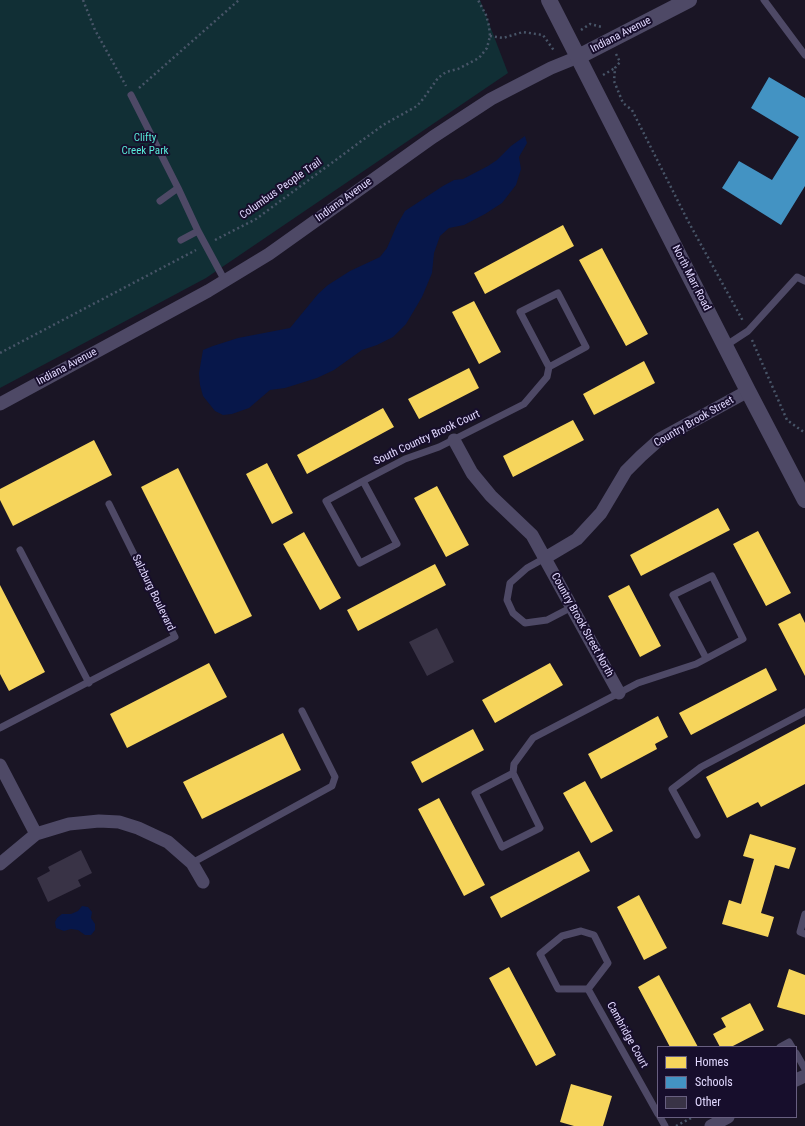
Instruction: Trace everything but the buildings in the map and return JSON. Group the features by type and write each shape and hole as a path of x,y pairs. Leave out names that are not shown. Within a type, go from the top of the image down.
{"street":[{"name":"North Marr Road","path":"549,0 805,500"},
{"name":"Indiana Avenue","path":"0,404 224,281 269,254 433,137 491,99 551,68 578,57 689,0"},
{"name":"Country Brook Street","path":"545,558 577,539 600,513 626,471 640,456 660,439 748,391"},
{"name":"Country Brook Street North","path":"454,440 472,473 491,496 532,535 619,693"},
{"path":"0,765 36,834"},
{"path":"0,864 36,834 69,824 98,821 119,822 138,828 168,842 192,863 203,882"},
{"path":"711,1126 726,1118"}],"lane":[{"path":"764,0 805,55"},
{"path":"131,95 224,281"},
{"path":"160,201 178,188"},
{"path":"181,240 198,231"},
{"path":"726,346 748,331 797,276 805,281"},
{"path":"558,293 586,347 549,367 520,312 558,293"},
{"name":"South Country Brook Court","path":"363,481 397,544 360,563 326,501 363,481 405,459 439,447 524,404 547,377 549,367"},
{"name":"Salzburg Boulevard","path":"0,728 175,637 109,504"},
{"path":"20,550 89,683"},
{"path":"545,558 527,568 510,583 507,600 513,613 526,623 547,620 572,607"},
{"path":"513,773 475,793 502,847 540,828 513,773 514,764 533,738 619,693 638,684 696,664 743,638 712,576 673,595 706,658"},
{"path":"192,863 332,786 335,777 302,711"},
{"path":"697,835 672,789 701,767 805,712"},
{"path":"805,914 800,932 805,934"},
{"path":"581,930 594,935 608,963 588,989 558,989 540,954 562,936 581,930"},
{"name":"Cambridge Court","path":"588,989 657,1112"},
{"path":"782,1046 790,1042 792,1046"},
{"path":"797,1055 805,1069"}],"path":[{"path":"83,0 95,30 131,95 239,0"},
{"name":"Columbus People Trail","path":"0,353 256,219 383,125 416,106 438,78 446,72 458,69 479,58 486,48 490,36 489,26 478,0"},
{"path":"553,48 590,24 604,28 620,62 615,68 614,82 623,103 632,110 688,221 748,331 787,420 805,433"},
{"path":"676,1126 691,1118"}],"green space":[{"name":"Clifty Creek Park","path":"0,0 480,0 508,73 206,278 0,388"}],"shaded area":[{"path":"525,136 527,143 519,157 521,169 516,185 502,203 464,225 449,228 440,236 434,253 432,273 422,297 406,324 393,337 362,350 334,370 317,378 285,388 270,390 249,408 232,414 223,415 215,411 203,396 200,385 199,373 203,350 238,338 290,328 318,294 328,285 350,271 380,257 387,248 405,211 454,180 463,179 488,166"},
{"path":"82,906 88,907 92,912 91,918 95,924 95,930 91,935 85,935 78,930 71,929 64,931 56,928 55,922 57,918 62,914 71,914 78,911"}]}
